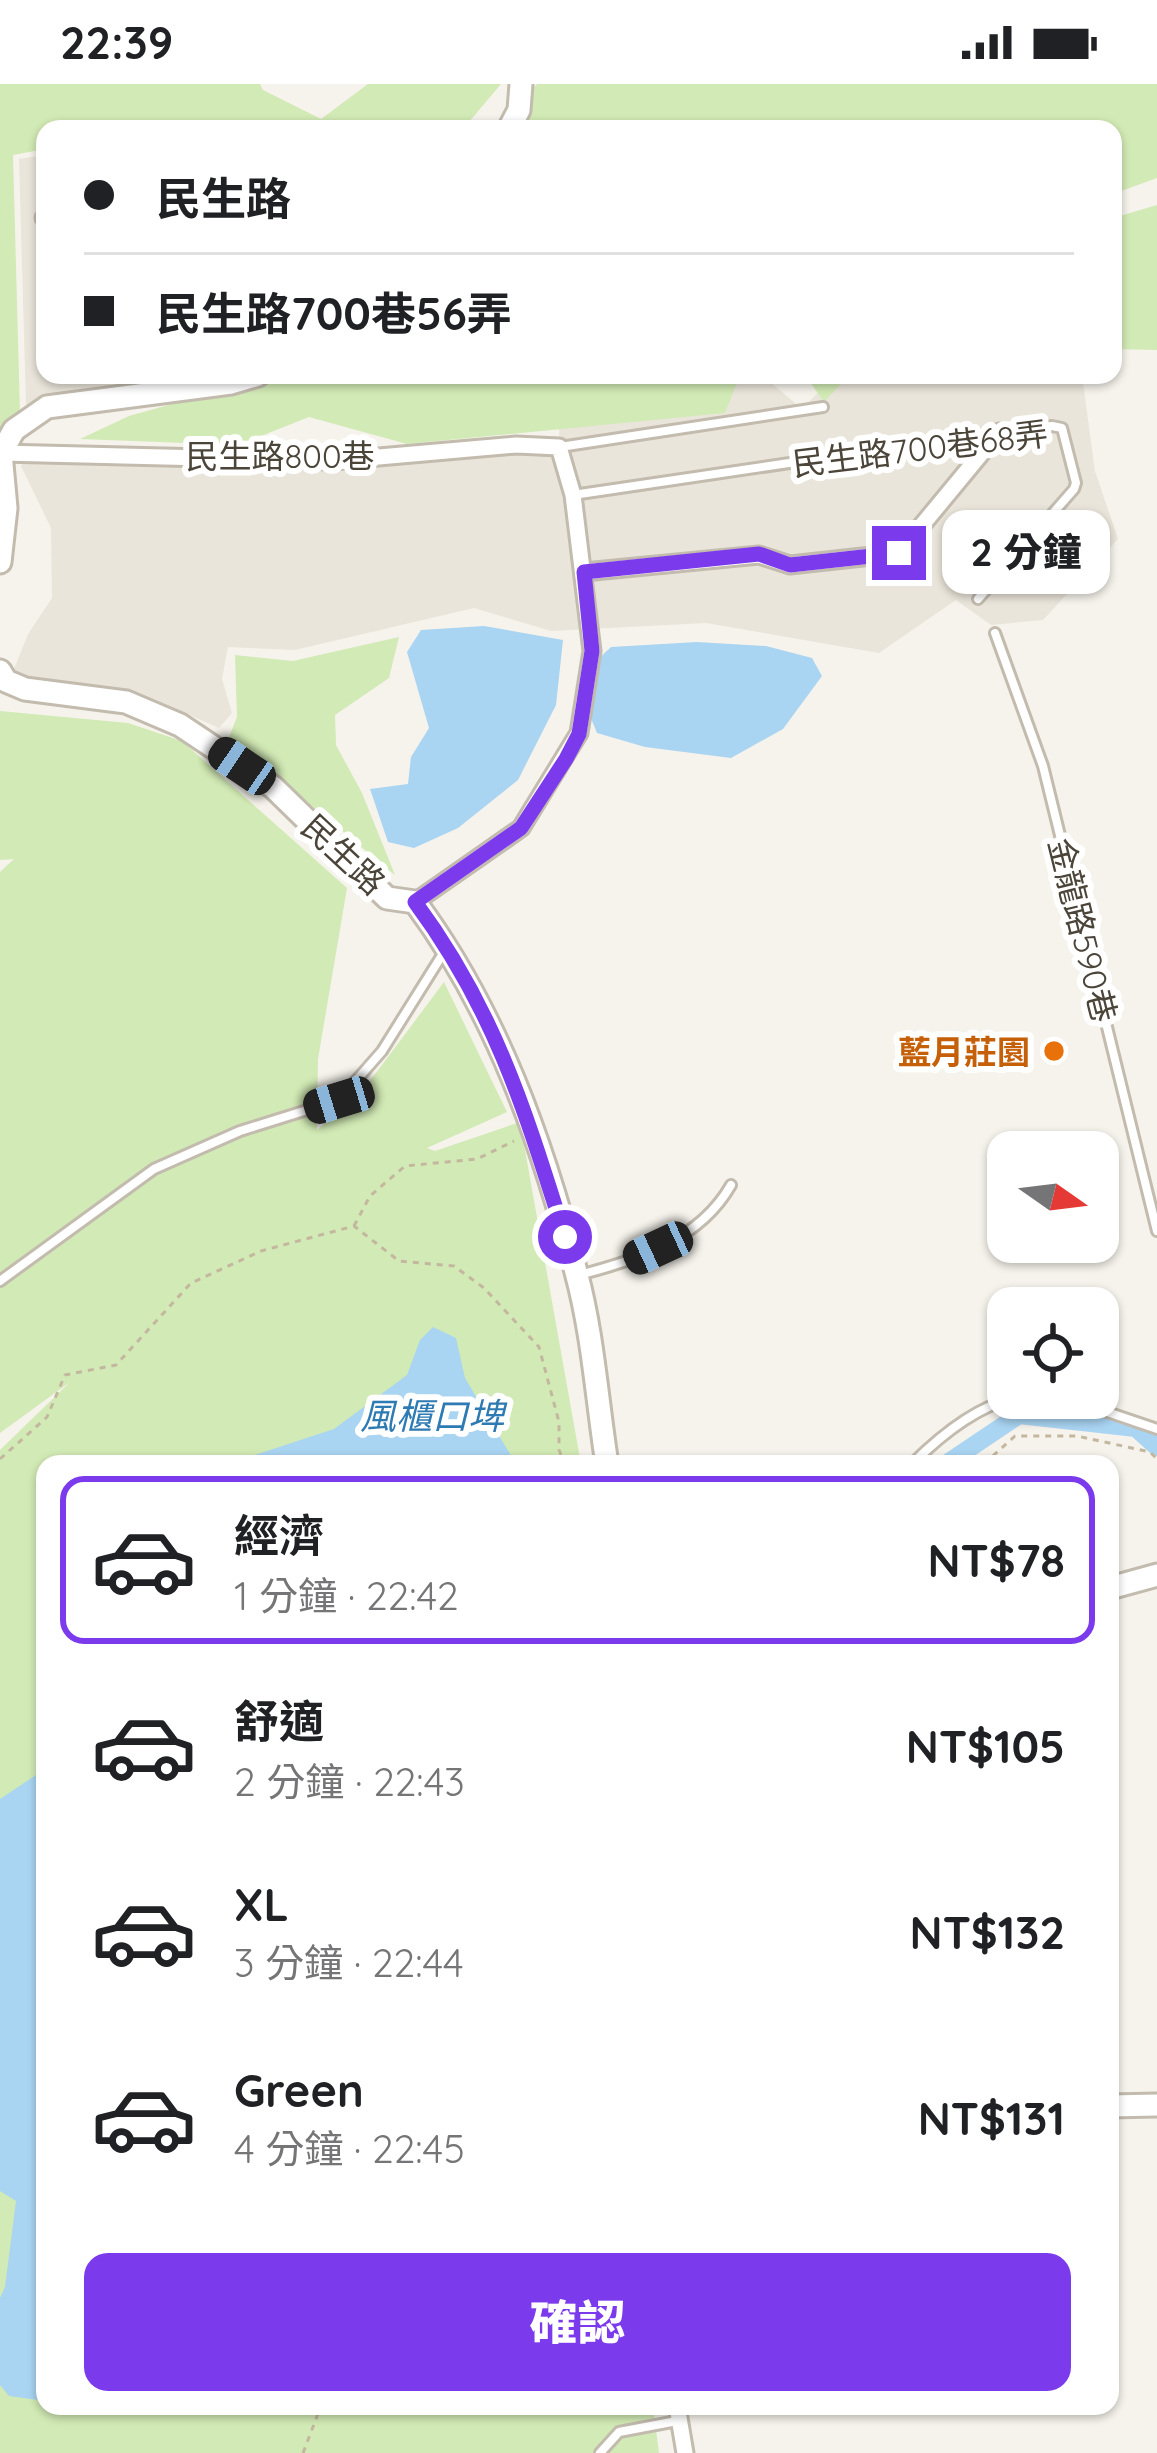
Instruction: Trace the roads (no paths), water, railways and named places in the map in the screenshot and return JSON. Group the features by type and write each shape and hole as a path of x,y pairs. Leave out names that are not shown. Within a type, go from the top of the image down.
{"street":[{"path":"514,120 521,84"},
{"path":"0,562 6,508 0,453 14,430 47,407 220,384"},
{"path":"584,572 759,554 790,565 899,553 999,432"},
{"path":"415,902 521,828 579,734 592,651 573,495 559,447"},
{"name":"民生路800巷","path":"0,453 333,460 559,447"},
{"name":"民生路","path":"0,671 5,681 25,689 126,702 179,725 272,787 386,898 415,902 447,946 491,1023 532,1133 578,1275 607,1455"},
{"path":"1119,1586 1157,1575"},
{"path":"1119,2106 1157,2105"},
{"path":"677,2415 685,2453"}],"lane":[{"path":"559,447 823,407"},
{"name":"民生路700巷68弄","path":"573,495 999,432 1052,425 1062,428 1076,483 978,599"},
{"name":"金龍路590巷","path":"995,633 1042,766 1157,1232"},
{"path":"0,1281 154,1169 240,1131 339,1100 382,1051 447,946"},
{"path":"578,1275 627,1262 688,1233 720,1205 731,1185"},
{"path":"921,1455 987,1408"},
{"path":"1119,1417 1157,1429"},
{"path":"600,2453 619,2432 674,2415"}],"water":[{"path":"484,626 563,640 556,705 518,780 458,828 414,848 388,842 370,789 408,784 411,757 429,728 407,652 421,630"},
{"path":"697,642 766,646 812,658 822,676 783,729 731,758 645,747 597,733 588,711 594,663 611,647"},
{"name":"風櫃口埤","path":"433,1327 456,1338 465,1378 511,1455 255,1455 334,1429 407,1375 420,1340"},
{"path":"36,1775 36,2400 9,2396 0,2385 0,2298 16,2201 0,2191 0,1799"}],"waterway":[{"path":"959,1455 1019,1415 1136,1428 1157,1447"}],"place":[{"name":"藍月莊園","path":"1054,1051"}]}
